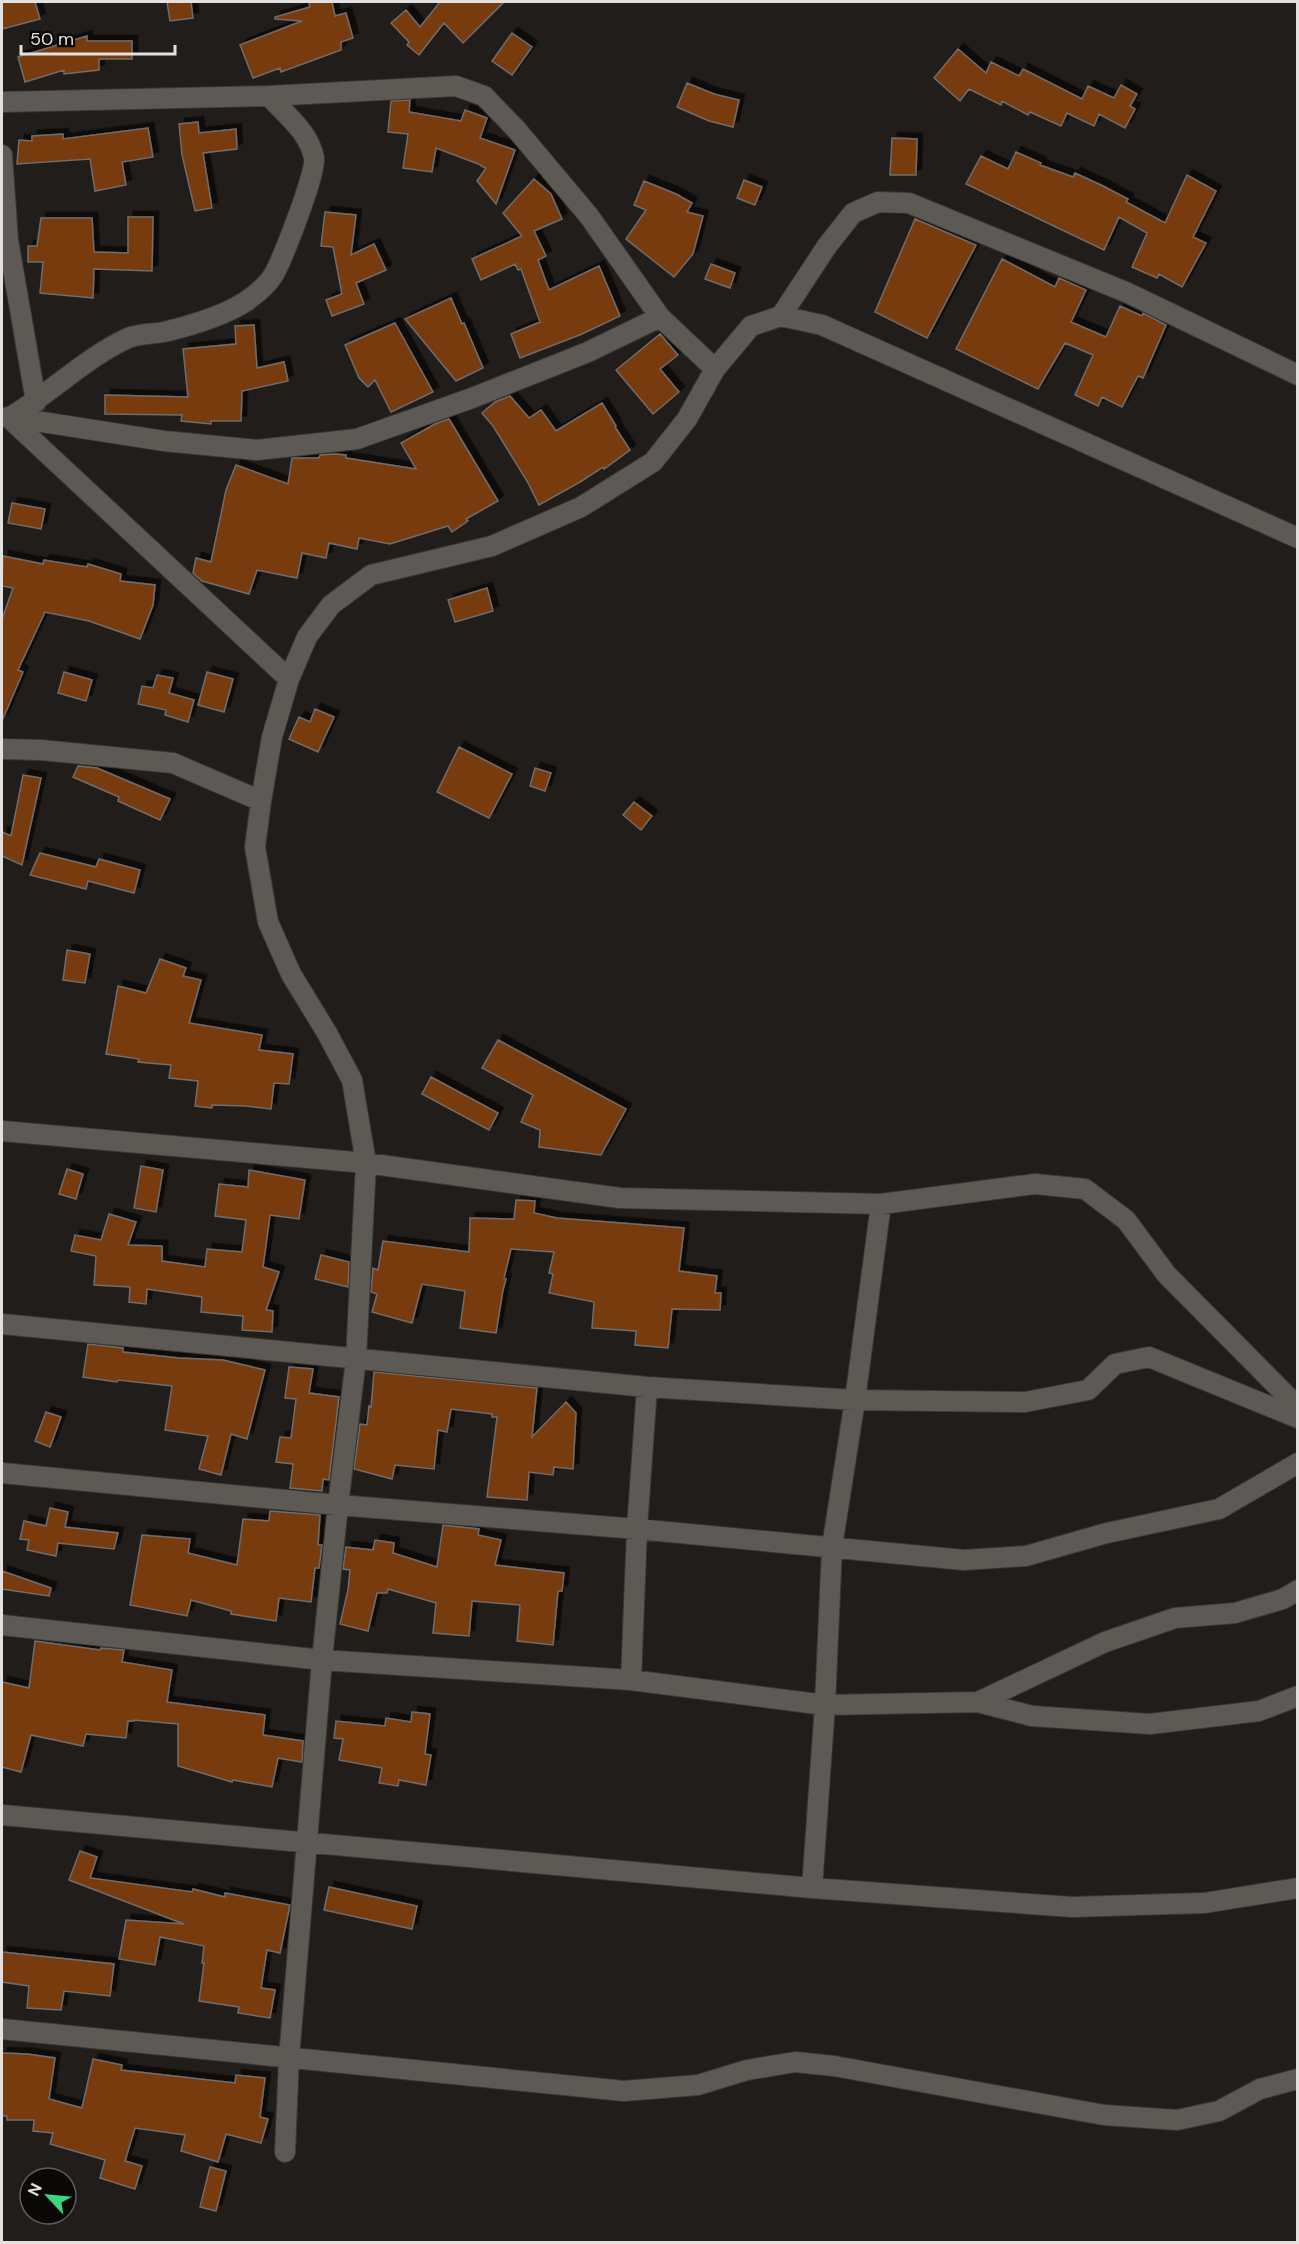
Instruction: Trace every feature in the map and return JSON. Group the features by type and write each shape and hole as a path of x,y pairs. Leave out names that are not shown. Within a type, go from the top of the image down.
{"street":[{"path":"2,102 269,96 456,86 484,96 516,129 589,216 660,317 715,369"},
{"path":"6,417 36,402 79,366 130,337 163,332 204,320 244,303 274,274 307,192 315,161 310,144 302,131 269,96"},
{"path":"2,155 8,240 36,402"},
{"path":"781,316 827,246 853,213 878,202 909,203 1128,294 1298,375"},
{"path":"285,2152 289,2058 322,1660 356,1359 366,1163 352,1080 291,974 268,922 255,847 272,737 289,679 307,637 331,604 371,575 492,546 581,507 653,462 687,419 715,369 752,326 781,316 822,325 1298,538"},
{"path":"6,417 164,441 257,450 357,439 472,398 577,356 660,317"},
{"path":"6,417 289,679"},
{"path":"2,749 41,750 173,763 261,801"},
{"path":"2,1131 366,1163 620,1198 881,1204 1035,1184 1085,1189 1126,1220 1167,1275 1298,1407"},
{"path":"812,1888 825,1705 832,1547 855,1400 881,1204"},
{"path":"2,1324 647,1387 855,1400 1025,1402 1088,1390 1115,1364 1149,1357 1298,1418"},
{"path":"631,1680 637,1529 647,1387"},
{"path":"2,1473 964,1560 1026,1556 1107,1533 1219,1509 1298,1463"},
{"path":"978,1702 1105,1642 1175,1618 1235,1613 1283,1599 1298,1590"},
{"path":"2,1625 322,1660 631,1680 825,1705 978,1702 1032,1716 1150,1724 1259,1711 1298,1696"},
{"path":"2,1815 812,1888 1072,1907 1204,1903 1298,1888"},
{"path":"2,2029 624,2091 698,2085 747,2070 795,2062 834,2066 1104,2115 1177,2120 1219,2111 1260,2089 1298,2079"}],"building":[{"path":"2,2 35,2 40,19 2,29"},
{"path":"167,2 191,2 193,18 170,21"},
{"path":"309,2 332,2 335,16 346,13 353,38 341,42 341,50 281,72 280,68 253,78 240,45 302,21 275,19 275,17 310,7"},
{"path":"440,2 504,2 463,43 444,23 419,55 407,45 409,42 391,23 406,10 420,27"},
{"path":"512,33 532,47 512,75 492,61"},
{"path":"87,36 87,41 132,41 132,59 99,59 99,70 64,74 64,70 25,82 18,57"},
{"path":"958,49 986,73 991,62 1019,76 1023,69 1082,99 1088,86 1114,98 1121,85 1137,94 1130,106 1135,109 1125,128 1099,114 1094,126 1067,113 1061,126 1030,112 1028,115 1002,101 1001,105 969,89 960,101 934,78"},
{"path":"687,83 714,94 739,100 733,127 709,121 677,107"},
{"path":"410,100 409,112 461,121 465,110 487,118 480,138 515,150 496,204 477,181 486,168 481,165 436,148 432,172 403,168 408,134 388,132 391,101"},
{"path":"198,122 199,133 236,129 237,149 203,153 212,208 195,211 182,155 179,124"},
{"path":"148,128 153,157 122,162 126,185 95,191 90,159 17,164 19,140 32,141 32,136 63,134 63,139"},
{"path":"892,138 917,139 916,175 890,175"},
{"path":"1016,152 1041,163 1040,165 1073,177 1075,173 1103,186 1128,199 1126,202 1165,223 1187,175 1216,191 1193,237 1206,243 1182,287 1159,274 1157,278 1132,267 1147,233 1119,217 1104,250 966,184 981,156 1008,169"},
{"path":"534,179 551,194 562,219 534,231 546,256 538,260 549,290 599,266 620,316 582,334 520,358 511,334 540,322 521,269 518,270 515,264 481,280 472,259 522,236 503,213"},
{"path":"744,180 762,187 755,205 737,198"},
{"path":"644,181 692,203 687,212 703,216 693,254 674,277 626,239 646,210 634,205"},
{"path":"325,212 356,215 351,255 374,244 386,270 356,283 364,304 332,316 326,300 342,294 333,247 321,246"},
{"path":"128,217 153,217 152,271 94,269 93,298 40,293 43,262 28,262 28,246 37,246 41,218 92,218 94,252 128,253"},
{"path":"915,219 976,245 927,338 875,312"},
{"path":"1002,259 1055,287 1059,278 1086,290 1071,322 1106,337 1120,306 1142,316 1143,313 1166,325 1143,378 1138,376 1122,407 1102,397 1098,406 1075,395 1093,355 1065,343 1038,389 956,349"},
{"path":"711,264 735,273 730,288 705,279"},
{"path":"451,298 483,368 456,381 405,319"},
{"path":"395,323 433,392 391,412 375,380 368,387 359,378 345,345"},
{"path":"254,325 257,368 284,362 288,381 242,391 241,421 211,421 211,424 181,421 182,415 105,414 105,395 188,397 183,349 236,344 235,326"},
{"path":"660,334 678,355 660,369 679,392 653,414 616,370"},
{"path":"510,396 529,418 541,410 556,431 602,403 630,450 604,469 603,467 539,505 493,426 482,413 495,402"},
{"path":"449,419 498,501 466,519 468,521 452,532 448,526 390,544 359,538 357,549 329,543 326,558 302,553 297,578 257,570 249,594 202,581 193,573 196,558 211,562 226,490 236,465 288,484 292,458 319,458 320,455 335,454 346,455 346,458 416,469 401,443"},
{"path":"12,503 45,509 41,529 8,523"},
{"path":"3,556 43,564 44,560 87,567 88,564 121,574 120,581 155,585 153,605 140,639 89,621 45,612 18,670 23,672 2,721 2,619 13,588 2,586"},
{"path":"487,588 493,611 455,622 448,600"},
{"path":"64,672 92,680 86,701 58,693"},
{"path":"207,672 233,679 224,712 198,705"},
{"path":"157,675 173,678 169,693 194,700 188,722 165,715 166,710 138,704 142,686 153,688"},
{"path":"315,709 334,717 318,752 289,739 299,717 310,722"},
{"path":"459,747 512,774 489,818 437,792"},
{"path":"78,766 97,768 170,799 160,820 118,801 119,797 73,777"},
{"path":"535,768 551,773 545,791 530,786"},
{"path":"23,775 41,778 22,865 2,856 2,832 11,836"},
{"path":"634,802 652,816 641,830 623,815"},
{"path":"40,853 96,867 99,859 140,870 134,893 88,881 86,889 30,875"},
{"path":"67,950 90,954 85,983 63,980"},
{"path":"160,959 186,968 183,976 201,980 189,1023 262,1035 259,1050 293,1054 289,1084 274,1083 271,1109 246,1106 212,1105 212,1108 195,1106 198,1081 169,1078 171,1065 138,1062 139,1059 106,1054 118,986 146,993"},
{"path":"498,1040 626,1109 601,1155 539,1147 540,1130 521,1122 533,1095 482,1068"},
{"path":"431,1077 498,1113 489,1130 422,1094"},
{"path":"141,1166 163,1170 156,1212 134,1208"},
{"path":"67,1169 83,1174 76,1199 59,1194"},
{"path":"249,1170 305,1180 299,1219 270,1215 263,1267 279,1272 266,1310 273,1311 272,1332 242,1330 243,1316 201,1312 202,1297 147,1289 146,1304 129,1302 130,1287 94,1285 96,1256 71,1251 75,1235 101,1240 109,1214 136,1222 128,1245 162,1246 162,1261 205,1267 207,1249 242,1252 246,1220 215,1216 219,1184 248,1187"},
{"path":"516,1200 535,1201 534,1213 557,1218 684,1228 679,1271 717,1276 715,1293 721,1293 720,1310 672,1309 668,1348 635,1345 636,1331 592,1328 594,1302 549,1293 553,1274 549,1273 554,1252 511,1249 496,1333 460,1328 465,1291 422,1284 412,1323 372,1312 377,1294 371,1292 373,1268 378,1270 383,1241 469,1252 470,1218 514,1219"},
{"path":"321,1255 349,1262 348,1287 315,1279"},
{"path":"88,1344 123,1348 123,1352 223,1360 265,1370 247,1439 231,1434 221,1475 199,1469 208,1436 165,1430 172,1386 83,1377"},
{"path":"289,1367 313,1369 309,1393 339,1397 329,1480 323,1479 322,1491 290,1488 293,1464 276,1462 280,1437 291,1438 296,1399 285,1398"},
{"path":"374,1372 537,1388 532,1437 566,1402 576,1413 573,1469 554,1467 553,1475 529,1472 527,1500 487,1497 497,1417 492,1417 492,1414 451,1409 447,1432 438,1430 434,1469 395,1465 392,1479 354,1469 360,1424 367,1425 369,1406 371,1407"},
{"path":"46,1412 61,1417 50,1447 35,1441"},
{"path":"50,1508 68,1512 65,1527 118,1533 114,1549 58,1543 56,1556 27,1550 29,1540 20,1539 24,1521 46,1526"},
{"path":"270,1511 320,1515 318,1545 322,1545 319,1568 315,1568 311,1602 279,1598 276,1621 231,1614 231,1611 191,1600 187,1616 130,1605 142,1535 190,1539 188,1553 237,1565 243,1519 269,1521"},
{"path":"443,1525 479,1529 478,1535 501,1540 495,1565 564,1573 562,1591 558,1591 553,1645 517,1641 520,1605 472,1601 469,1636 433,1633 436,1603 388,1589 387,1593 377,1593 368,1631 340,1624 350,1570 343,1569 346,1547 373,1550 375,1540 394,1543 393,1553 437,1567"},
{"path":"2,1571 51,1588 49,1596 2,1589"},
{"path":"35,1641 100,1650 101,1648 124,1650 122,1662 172,1670 167,1702 265,1715 263,1735 303,1741 302,1762 278,1758 272,1787 233,1780 232,1782 178,1766 178,1724 134,1720 128,1721 126,1738 86,1734 83,1746 31,1735 21,1772 2,1767 2,1682 29,1688"},
{"path":"412,1712 430,1714 425,1754 431,1755 426,1785 399,1780 398,1786 379,1783 382,1768 339,1760 343,1739 334,1738 336,1721 385,1726 386,1718 411,1722"},
{"path":"80,1851 97,1857 90,1878 192,1892 193,1889 225,1897 225,1893 290,1905 280,1953 267,1950 261,1988 275,1990 270,2018 238,2013 239,2007 199,2001 204,1946 160,1937 155,1965 119,1959 126,1920 184,1924 69,1880"},
{"path":"329,1887 417,1906 412,1929 324,1910"},
{"path":"2,1952 114,1964 110,1996 64,1991 61,2010 27,2008 29,1986 2,1982"},
{"path":"2,2053 55,2058 49,2099 82,2108 93,2059 122,2065 121,2070 235,2083 236,2075 265,2078 260,2117 268,2119 261,2143 226,2134 218,2162 181,2151 185,2135 135,2128 125,2161 142,2166 135,2189 100,2178 105,2160 50,2144 53,2133 33,2131 34,2120 7,2120 7,2116 2,2116"},
{"path":"210,2167 226,2171 216,2211 200,2207"}]}
